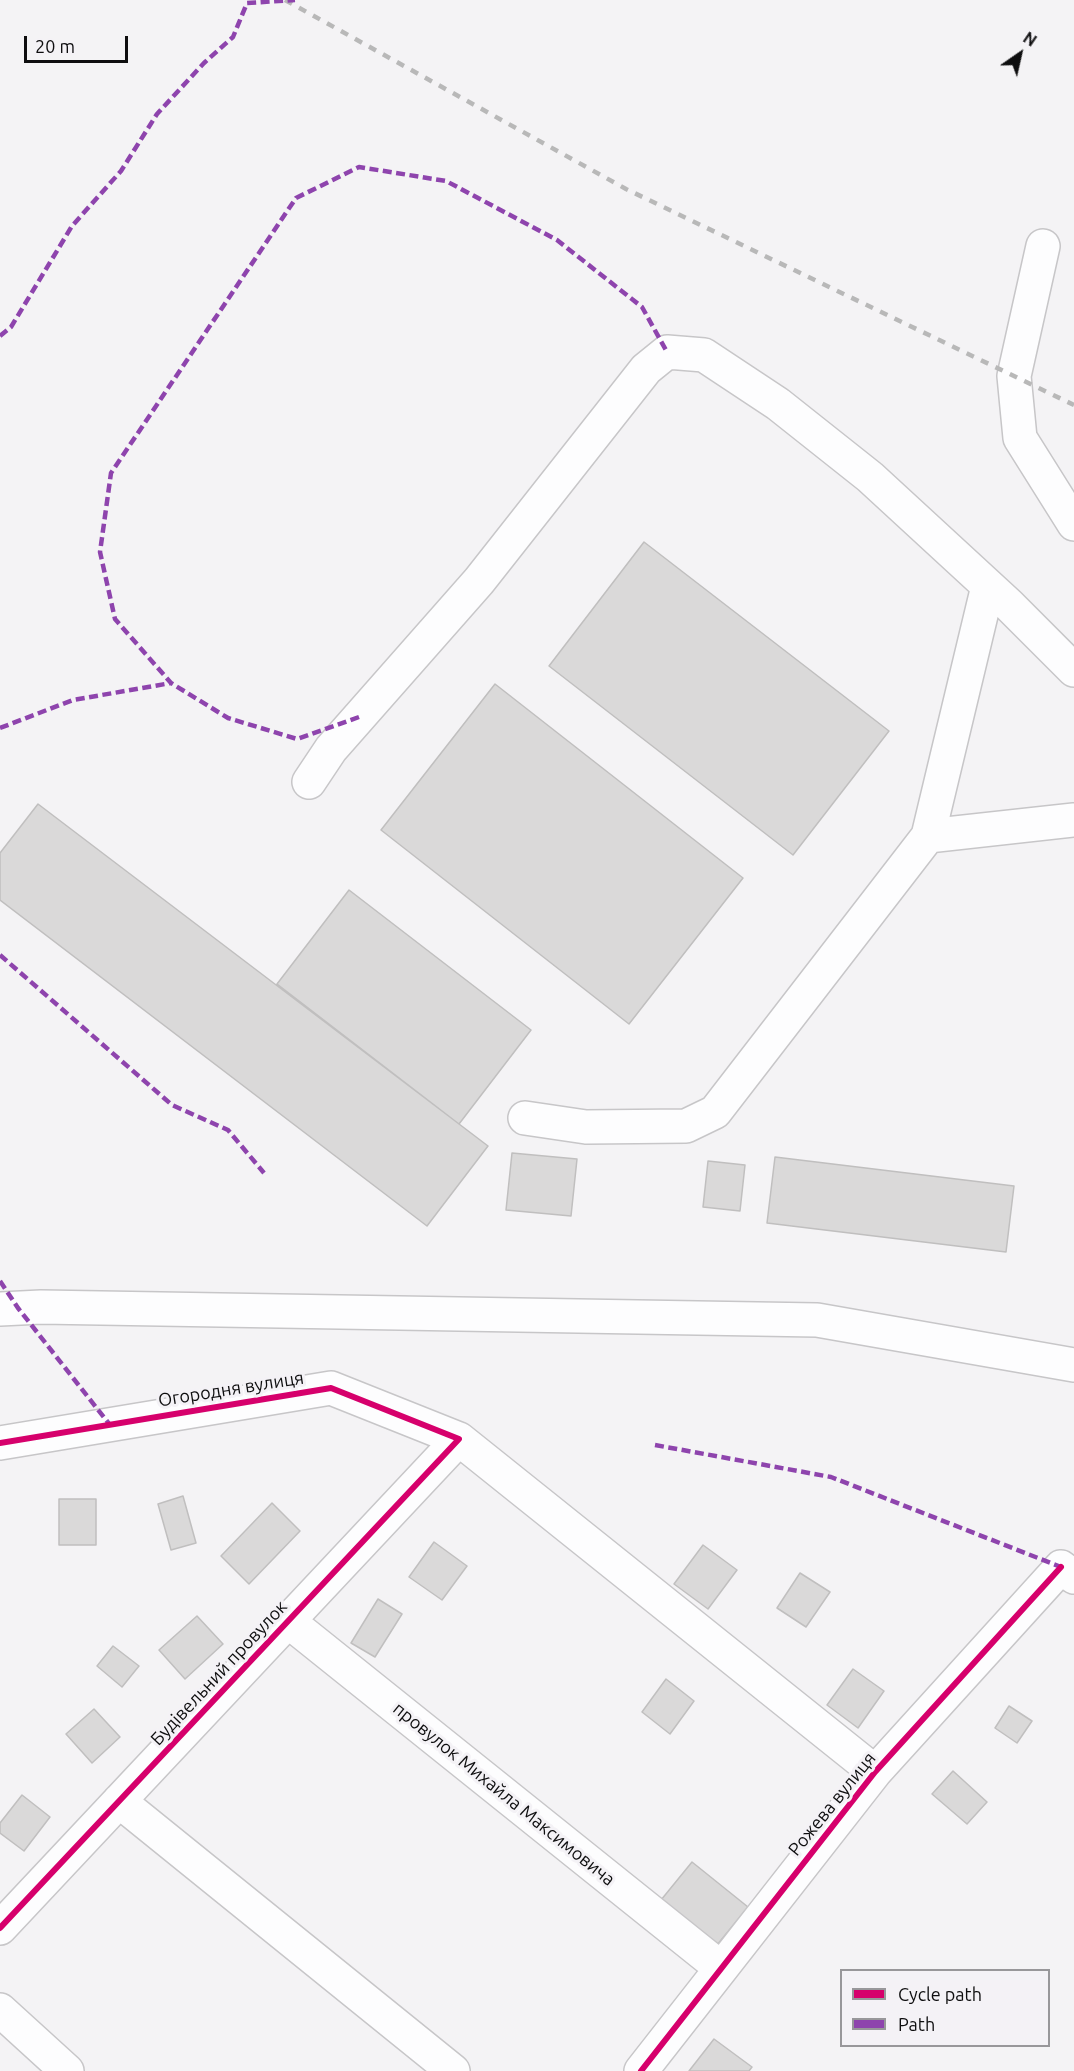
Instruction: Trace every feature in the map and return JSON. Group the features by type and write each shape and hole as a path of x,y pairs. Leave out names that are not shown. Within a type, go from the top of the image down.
{"street":[{"path":"1043,246 1014,376 1020,438 1074,524"},
{"path":"309,782 331,749 479,581 646,369 667,352 704,354 778,404 870,477 988,586 1074,670"},
{"path":"525,1118 586,1127 686,1126 716,1112 928,836 988,586"},
{"path":"928,836 1074,820"},
{"path":"0,1309 65,1307 817,1320 1074,1365"},
{"name":"Огородня вулиця","path":"0,1443 331,1388 459,1438 875,1772"},
{"name":"Будівельний провулок","path":"0,1928 459,1438"},
{"name":"Рожева вулиця","path":"641,2071 875,1772 1068,1572"},
{"name":"провулок Михайла Максимовича","path":"288,1621 721,1968"},
{"path":"119,1801 453,2071"},
{"path":"0,2010 67,2071"}],"building":[{"path":"644,542 889,731 793,855 549,666"},
{"path":"495,684 743,878 629,1024 381,830"},
{"path":"38,804 488,1146 427,1226 0,900 0,853"},
{"path":"349,890 531,1030 459,1124 277,984"},
{"path":"512,1153 577,1159 571,1216 506,1210"},
{"path":"775,1157 1014,1186 1006,1252 767,1223"},
{"path":"708,1161 745,1165 740,1211 703,1207"},
{"path":"183,1496 196,1543 171,1550 158,1504"},
{"path":"59,1499 96,1499 96,1545 59,1545"},
{"path":"272,1503 300,1531 249,1584 221,1556"},
{"path":"434,1542 467,1566 442,1600 409,1577"},
{"path":"703,1545 737,1570 708,1609 674,1584"},
{"path":"800,1573 830,1592 806,1627 777,1608"},
{"path":"378,1599 402,1614 375,1657 351,1643"},
{"path":"197,1616 223,1644 185,1679 159,1650"},
{"path":"113,1646 139,1666 122,1687 97,1666"},
{"path":"853,1669 884,1691 858,1728 827,1705"},
{"path":"666,1679 694,1701 670,1734 642,1712"},
{"path":"1009,1706 1032,1721 1017,1743 995,1728"},
{"path":"94,1709 120,1737 92,1763 66,1734"},
{"path":"953,1771 987,1802 967,1824 932,1794"},
{"path":"22,1795 50,1817 24,1851 0,1833 0,1823"},
{"path":"692,1862 748,1907 717,1945 661,1900"},
{"path":"714,2039 752,2067 749,2071 689,2071"}],"railway":[{"path":"285,0 626,189 1074,405"}],"marked path":[{"path":"0,336 11,327 72,226 121,171 157,114 204,63 233,37 247,3 295,0"},
{"path":"359,717 297,739 228,718 171,683 115,619 100,552 111,473 296,198 359,167 446,181 557,240 642,307 667,352"},
{"path":"0,728 73,700 171,683"},
{"path":"0,955 172,1105 228,1130 264,1173"},
{"path":"0,1281 18,1308 110,1425"},
{"path":"655,1445 831,1477 1061,1567"}],"cycle path":[{"path":"0,1443 331,1388 459,1439 0,1928"},
{"path":"641,2071 875,1772 1061,1567"}]}
